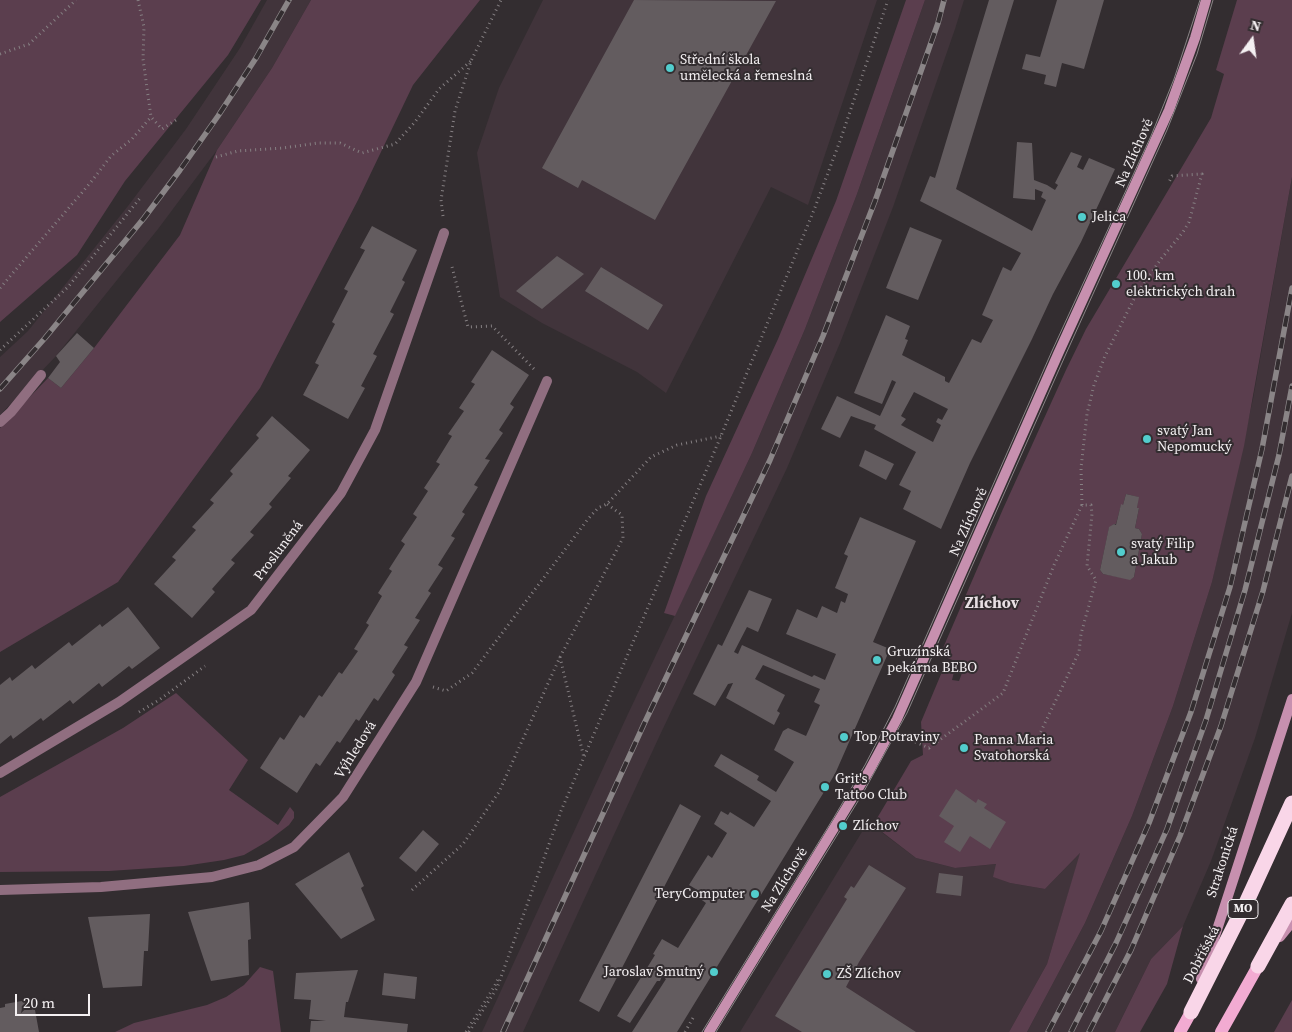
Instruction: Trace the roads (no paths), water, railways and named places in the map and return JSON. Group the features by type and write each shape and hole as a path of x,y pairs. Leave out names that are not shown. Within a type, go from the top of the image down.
{"highway":[{"name":"Dobříšská","path":"1191,1012 1247,901 1292,803"},
{"path":"1258,966 1292,904"}],"main road":[{"path":"1221,1032 1258,966"},
{"name":"Strakonická","path":"1180,1032 1191,1012"}],"street":[{"name":"Na Zlíchově","path":"709,1032 869,771 897,719 1058,354 1169,110 1195,38 1206,0"},
{"name":"Prosluněná","path":"0,773 119,702 251,610 341,493 375,430 444,233"},
{"path":"0,422 11,412 41,375"},
{"name":"Výhledová","path":"0,890 101,887 212,877 259,865 294,847 343,797 416,682 546,381"},
{"name":"Strakonická","path":"1191,1012 1292,700"},
{"path":"1258,966 1292,922"}],"tram line":[{"path":"702,1032 833,819 865,765 895,707 1052,351 1151,136 1174,79 1200,0"},
{"path":"716,1032 863,793 907,713 1167,130 1197,54 1213,0"}],"railway":[{"path":"0,389 45,338 144,218 180,170 256,58 289,0"},
{"path":"503,1032 644,724 770,460 823,336 875,201 938,23 944,0"},
{"path":"1048,1032 1101,931 1149,823 1191,712 1230,587 1262,449 1292,288"},
{"path":"1071,1032 1116,943 1167,829 1206,720 1245,590 1279,455 1292,386"},
{"path":"1089,1032 1131,950 1180,836 1221,726 1263,591 1292,476"}],"place":[{"name":"Střední škola umělecká a řemeslná","path":"670,68"},
{"name":"Jelica","path":"1082,217"},
{"name":"100. km elektrických drah","path":"1116,284"},
{"name":"svatý Jan Nepomucký","path":"1147,439"},
{"name":"svatý Filip a Jakub","path":"1121,552"},
{"name":"Gruzínská pekárna BEBO","path":"877,660"},
{"name":"Top Potraviny","path":"844,737"},
{"name":"Panna Maria Svatohorská","path":"964,748"},
{"name":"Grit's Tattoo Club","path":"825,787"},
{"name":"Zlíchov","path":"843,826"},
{"name":"TeryComputer","path":"755,894"},
{"name":"Jaroslav Smutný","path":"714,972"},
{"name":"ZŠ Zlíchov","path":"827,974"}],"district":[{"name":"Zlíchov","path":"992,604"}]}
